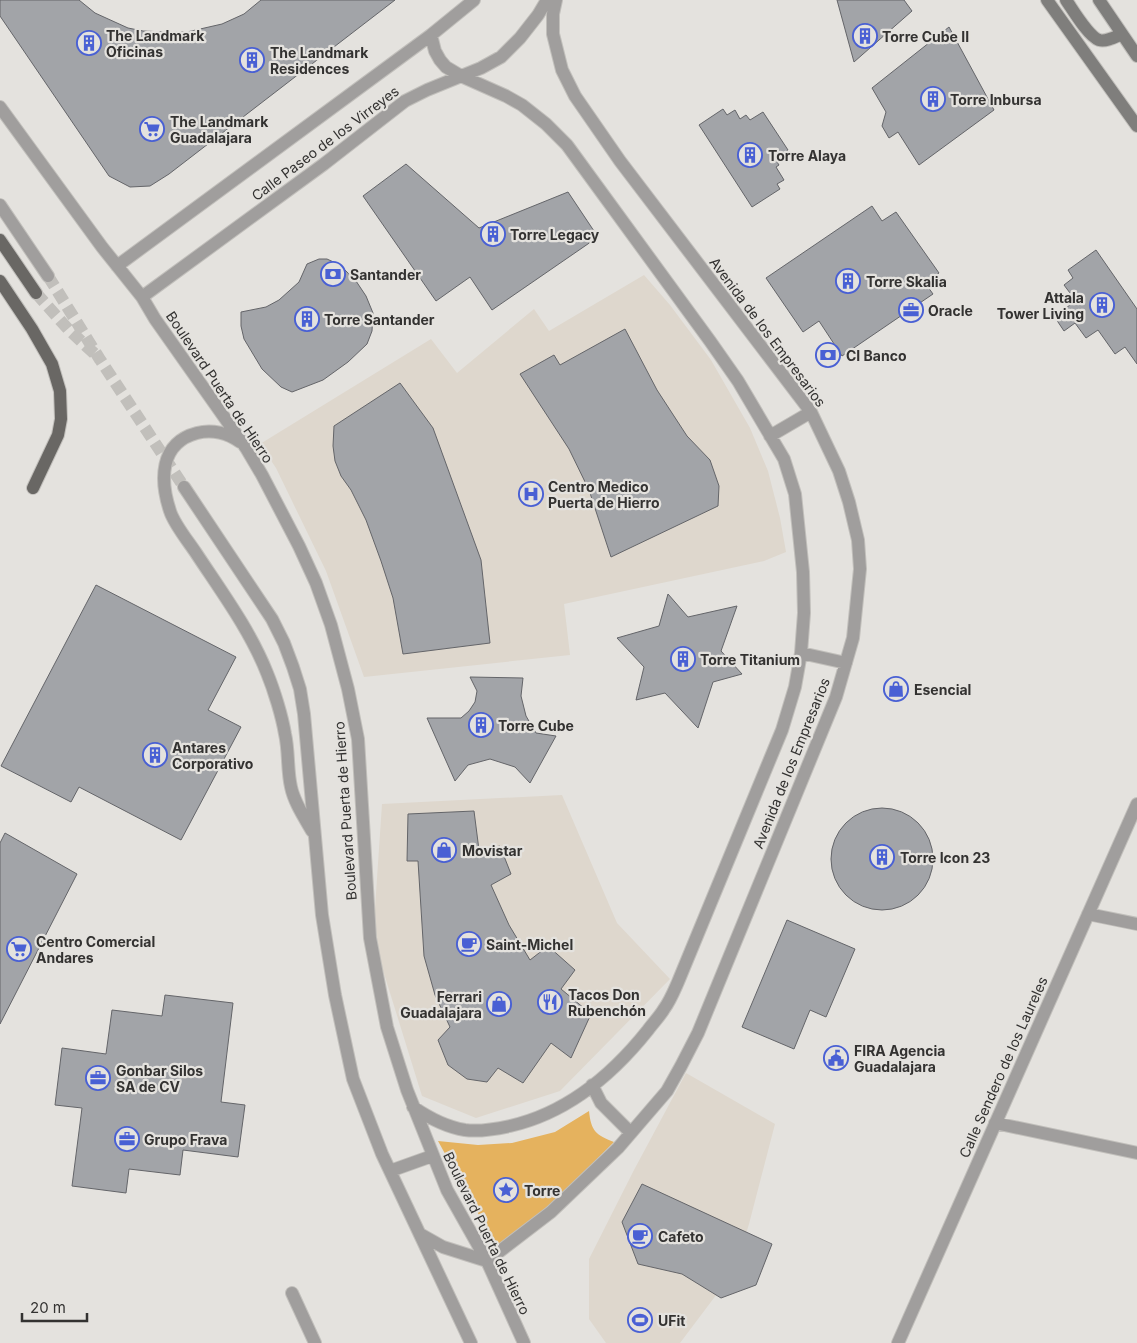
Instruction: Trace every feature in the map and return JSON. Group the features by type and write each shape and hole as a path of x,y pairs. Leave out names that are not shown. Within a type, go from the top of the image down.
{"main road":[{"path":"0,240 36,293"},
{"path":"0,280 52,364 60,391 58,435 33,488"}],"street":[{"name":"Calle Paseo de los Virreyes","path":"117,266 431,35 474,0"},
{"name":"Calle Paseo de los Virreyes","path":"142,297 324,164 405,101 501,57 538,16 547,0"},
{"name":"Avenida de los Empresarios","path":"486,1261 551,1212 618,1148 667,1090 698,1033 836,698 853,638 859,591 858,540 839,471 811,412 620,161 575,96 562,70 554,34 556,0"},
{"path":"1047,0 1137,126"},
{"path":"1066,0 1092,36 1100,40 1122,34"},
{"path":"1099,0 1137,56"},
{"name":"Avenida de los Empresarios","path":"413,1107 443,1124 466,1130 490,1130 519,1124 549,1113 577,1097 634,1048 664,1009 678,982 782,730 795,687 801,653 804,614 803,572 795,494 784,459 738,381 567,145 546,124 522,105 446,67 435,50 431,35"},
{"name":"Boulevard Puerta de Hierro","path":"0,108 142,297 155,319 246,448 282,510 316,583 331,625 348,689 358,739 370,938 387,1027 413,1107 432,1156 447,1190 486,1261 524,1343"},
{"path":"0,205 48,276"},
{"path":"770,436 811,412"},
{"path":"246,448 233,438 217,432 195,434 176,445 170,454 165,465 163,486 170,513 239,619 256,647 268,674 285,734 291,788 302,813 315,835"},
{"path":"184,487 272,619 294,667 304,714 324,924 335,995 353,1079 390,1171 471,1343"},
{"path":"801,653 846,663"},
{"name":"Calle Sendero de los Laureles","path":"898,1343 1137,804"},
{"path":"1088,914 1137,924"},
{"path":"592,1085 601,1103 631,1134"},
{"path":"995,1123 1137,1153"},
{"path":"390,1171 432,1156"},
{"path":"420,1234 443,1247 486,1261"},
{"path":"292,1293 315,1343"}],"shaded area":[{"name":"Centro Medico Puerta de Hierro","path":"644,275 670,305 711,360 750,428 768,471 780,518 786,552 764,561 564,604 570,655 364,677 326,571 276,468 260,444 431,339 457,373 534,309 549,331"},
{"path":"562,795 617,923 670,979 560,1091 476,1118 422,1096 373,938 382,804"},
{"path":"686,1073 775,1124 749,1224 735,1270 680,1343 606,1343 589,1319 589,1259"},
{"path":"589,1111 593,1128 603,1137 614,1142 553,1203 496,1246 438,1141 478,1145 512,1143 555,1132"}],"building":[{"name":"The Landmark Guadalajara","path":"0,0 79,0 95,13 128,28 143,31 187,32 222,24 244,14 261,0 395,0 169,174 150,186 130,187 109,176 0,16"},
{"name":"Torre Cube II","path":"837,0 904,0 912,11 854,62"},
{"name":"Torre Inbursa","path":"949,27 994,110 919,165 898,132 889,138 882,126 886,112 872,88"},
{"name":"Torre Alaya","path":"723,109 727,115 735,110 740,119 746,115 750,120 763,112 788,150 775,159 779,165 776,167 784,180 777,184 780,189 752,207 699,125"},
{"name":"Torre Legacy","path":"406,164 479,228 568,192 598,237 492,310 470,277 436,301 363,196"},
{"name":"Torre Skalia","path":"872,206 882,221 896,212 939,273 925,283 933,294 842,356 819,321 803,332 766,278"},
{"name":"Attala Tower Living","path":"1096,250 1137,309 1137,364 1125,347 1115,354 1098,330 1086,338 1075,323 1064,331 1054,316 1076,301 1064,285 1073,278 1068,270"},
{"name":"Torre Santander","path":"319,259 327,259 340,265 356,281 366,296 373,313 372,331 367,344 348,362 323,380 292,392 281,387 262,369 244,339 241,326 241,312 266,307 279,300 299,282 307,264"},
{"path":"625,329 657,390 687,436 710,460 719,486 718,506 611,557 589,490 569,449 520,374 554,355 560,365"},
{"path":"400,383 433,428 481,560 490,643 403,654 393,598 381,561 366,520 351,490 341,476 335,461 333,446 334,426"},
{"path":"96,585 236,657 208,710 241,727 181,840 79,787 71,802 1,766"},
{"name":"Torre Titanium","path":"668,594 688,617 737,606 721,651 742,674 713,682 698,728 665,693 636,700 644,667 617,638 659,626"},
{"name":"Torre Cube","path":"470,677 523,678 521,696 526,716 536,733 556,736 530,783 515,767 490,759 468,765 455,781 427,718 461,718 469,711 475,702 477,691"},
{"name":"Torre Icon 23","path":"882,808 902,812 918,823 929,839 933,859 929,879 918,895 902,906 882,910 862,906 846,895 835,879 831,859 835,839 846,823 862,812"},
{"path":"474,811 479,850 500,846 511,874 491,885 509,925 530,960 548,946 575,970 561,989 591,1014 571,1058 551,1043 523,1083 498,1068 487,1082 467,1079 448,1065 438,1040 450,1027 435,995 424,956 418,861 407,861 408,814"},
{"name":"Centro Comercial Andares","path":"5,833 77,874 0,1024 0,843"},
{"path":"787,920 855,949 826,1017 810,1010 794,1049 742,1027"},
{"path":"165,995 233,1003 221,1102 245,1105 238,1157 183,1150 180,1175 129,1169 126,1193 72,1186 82,1108 55,1105 62,1048 106,1054 112,1010 162,1016"},
{"path":"642,1184 772,1244 756,1285 721,1298 682,1274 638,1264 622,1222"}],"tunnel":[{"path":"48,276 99,358 184,487"},
{"path":"36,293 68,329 99,358"}],"place":[{"name":"Torre Cube II","path":"865,36"},
{"name":"The Landmark Oficinas","path":"89,43"},
{"name":"The Landmark Residences","path":"252,60"},
{"name":"Torre Inbursa","path":"933,99"},
{"name":"The Landmark Guadalajara","path":"152,129"},
{"name":"Torre Alaya","path":"750,155"},
{"name":"Torre Legacy","path":"493,234"},
{"name":"Santander","path":"333,274"},
{"name":"Torre Skalia","path":"848,281"},
{"name":"Attala Tower Living","path":"1102,305"},
{"name":"Oracle","path":"911,310"},
{"name":"Torre Santander","path":"307,319"},
{"name":"CI Banco","path":"828,355"},
{"name":"Centro Medico Puerta de Hierro","path":"531,494"},
{"name":"Torre Titanium","path":"683,659"},
{"name":"Esencial","path":"896,689"},
{"name":"Torre Cube","path":"481,725"},
{"name":"Antares Corporativo","path":"155,755"},
{"name":"Movistar","path":"444,850"},
{"name":"Torre Icon 23","path":"882,857"},
{"name":"Saint-Michel","path":"469,944"},
{"name":"Centro Comercial Andares","path":"19,949"},
{"name":"Tacos Don Rubenchón","path":"550,1002"},
{"name":"Ferrari Guadalajara","path":"499,1004"},
{"name":"FIRA Agencia Guadalajara","path":"836,1058"},
{"name":"Gonbar Silos SA de CV","path":"98,1078"},
{"name":"Grupo Frava","path":"127,1139"},
{"name":"Torre","path":"506,1190"},
{"name":"Cafeto","path":"640,1236"},
{"name":"UFit","path":"640,1320"}]}
